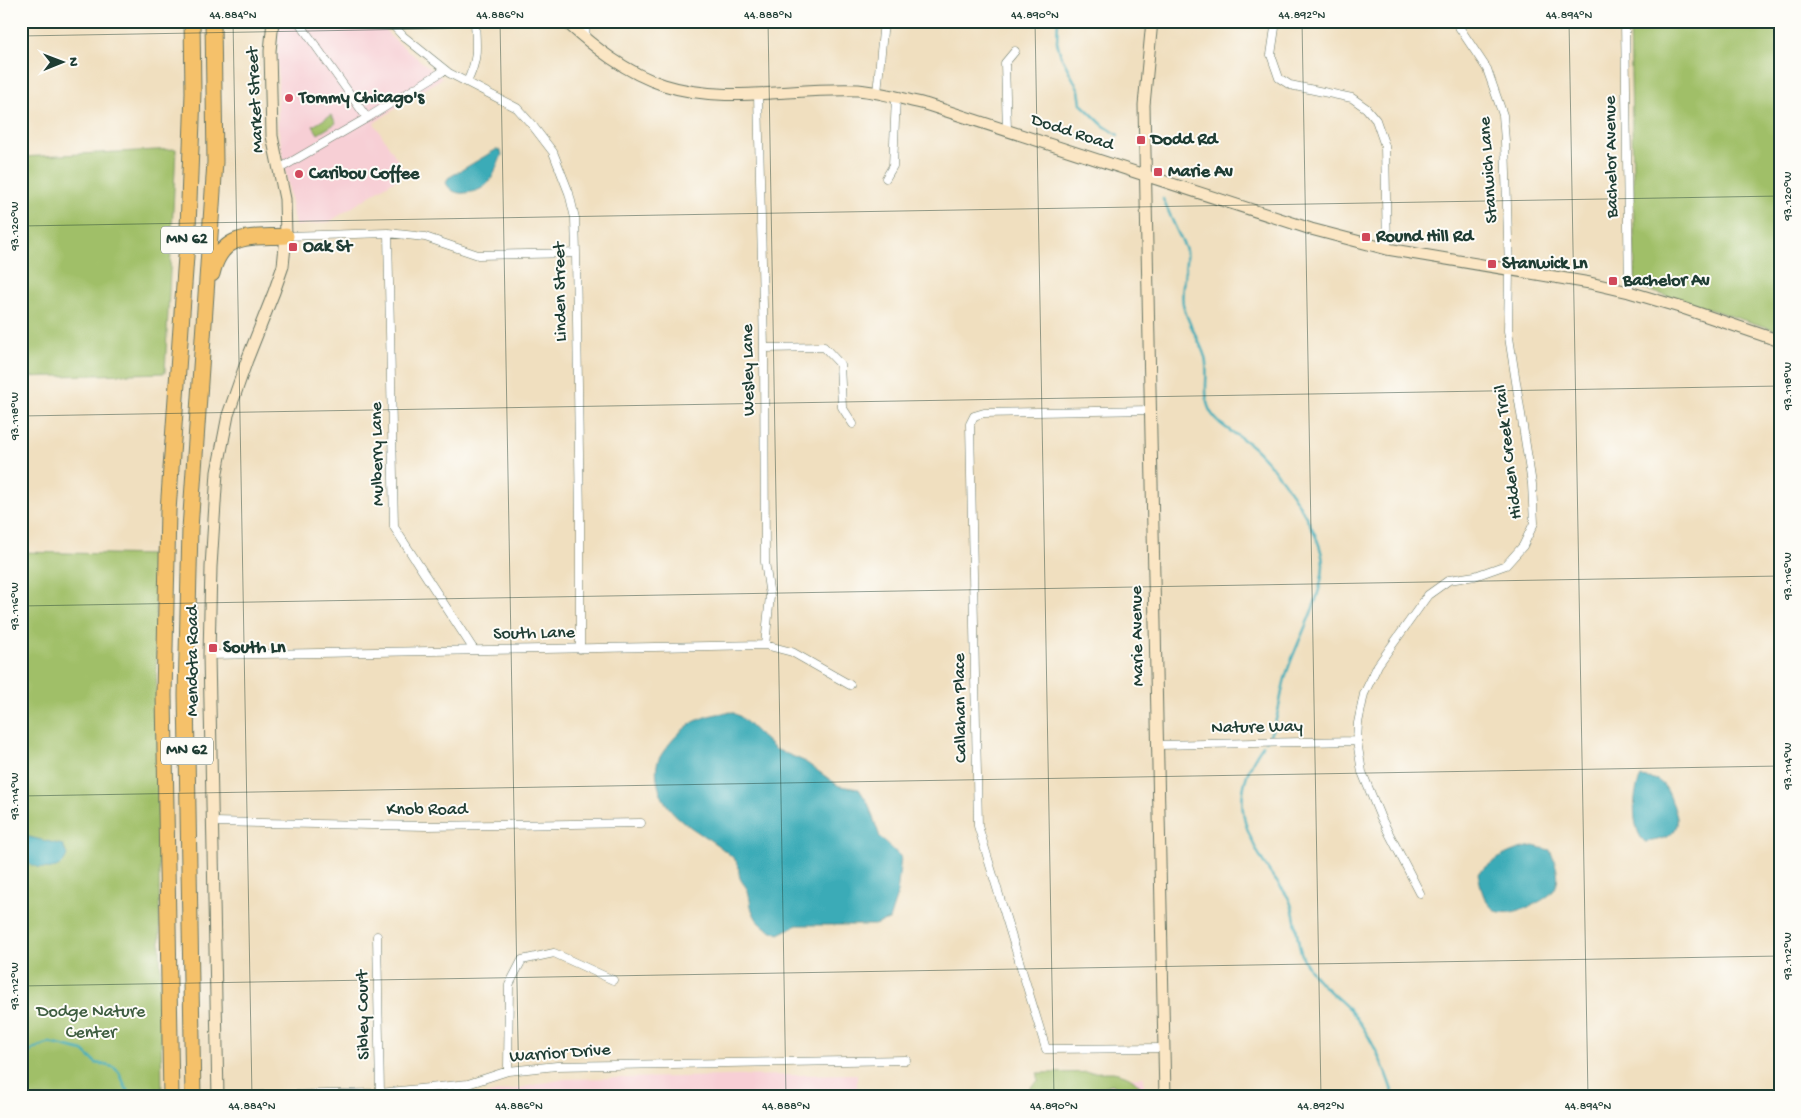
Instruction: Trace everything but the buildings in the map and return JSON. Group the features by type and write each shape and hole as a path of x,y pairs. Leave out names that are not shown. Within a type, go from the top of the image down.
{"highway":[{"name":"MN 62","path":"171,1097 164,695 168,523 188,228 193,94 192,21"},
{"name":"MN 62","path":"193,1097 186,695 190,529 215,162 213,21"},
{"path":"206,302 215,260 222,250 234,241 245,237 286,236"},
{"path":"168,523 176,524 182,535 181,570 187,647"}],"street":[{"name":"Market Street","path":"273,21 270,51 272,136 285,200 286,236"},
{"path":"298,21 367,118"},
{"name":"Linden Street","path":"389,21 403,36 445,70 517,108 534,126 553,152 571,202 575,218 576,253 580,649"},
{"path":"467,82 477,57 475,21"},
{"name":"Dodd Road","path":"565,21 585,39 624,67 664,85 709,94 758,94 838,90 877,93 896,97 925,104 1007,130 1311,229 1387,249 1590,283 1629,292 1684,308 1780,341"},
{"path":"585,39 586,21"},
{"path":"877,93 884,21"},
{"name":"Marie Avenue","path":"1152,21 1144,105 1165,1097"},
{"path":"1276,21 1271,55 1279,78 1290,85 1352,98 1366,108 1376,120 1385,146 1387,249"},
{"name":"Stanwich Lane","path":"1454,21 1487,69 1502,115 1505,141 1509,270"},
{"name":"Bachelor Avenue","path":"1626,21 1629,292"},
{"path":"1007,130 1005,63 1015,51"},
{"path":"279,169 445,70"},
{"name":"Wesley Lane","path":"758,94 764,348 765,562 770,596 765,645"},
{"path":"886,178 893,166 896,97"},
{"path":"286,236 388,233 425,237 478,255 576,253"},
{"name":"Mulberry Lane","path":"388,233 394,528 474,650"},
{"name":"Mendota Road","path":"218,1096 210,654 211,567 218,472 228,415 283,266 286,236"},
{"name":"Hidden Creek Trail","path":"1420,893 1380,816 1362,772 1357,741 1358,723 1364,694 1378,665 1428,595 1449,580 1475,576 1506,565 1523,546 1534,523 1532,484 1508,331 1509,270"},
{"path":"764,348 824,347 840,364 842,407 853,424"},
{"name":"Callahan Place","path":"1151,410 984,413 974,416 970,424 978,826 1046,1049 1164,1048"},
{"name":"South Lane","path":"210,654 765,645 792,652 850,685"},
{"name":"Nature Way","path":"1158,745 1357,741"},
{"name":"Knob Road","path":"213,822 427,826 641,823"},
{"name":"Sibley Court","path":"377,936 380,1094"},
{"path":"508,1072 509,985 522,960 554,953 612,980"},
{"name":"Warrior Drive","path":"218,1096 380,1094 468,1084 508,1072 557,1066 906,1060"}],"shaded area":[{"path":"280,21 380,21 390,36 442,78 374,123 406,173 329,222 295,226 278,127 278,29"},
{"path":"857,1074 857,1097 474,1097 564,1079"},
{"path":"1144,1077 1144,1097 1031,1097 1044,1080"}],"green space":[{"path":"1630,21 1776,21 1780,141 1779,331 1641,288 1635,282"},
{"path":"331,115 336,123 318,134 313,126"},
{"path":"176,149 165,373 21,377 21,157"},
{"name":"Dodge Nature Center","path":"21,552 155,555 162,1097 21,1097"},
{"path":"1113,1072 1129,1077 1142,1089 1139,1092 1128,1094 1112,1084 1091,1091 1087,1097 1024,1097 1028,1089 1038,1081 1037,1073"}],"water":[{"path":"497,149 501,151 502,155 490,180 481,189 462,193 454,191 448,186 446,183 448,178"},
{"path":"732,712 741,717 775,749 804,761 839,786 859,789 868,803 880,837 901,857 897,895 889,920 874,925 797,925 779,934 770,930 762,925 754,915 748,891 740,878 737,862 670,810 663,798 657,778 658,762 662,754 677,735 690,724 704,717"},
{"path":"1641,777 1655,779 1663,784 1676,812 1677,826 1674,831 1655,841 1645,842 1640,837 1635,821 1636,792"},
{"path":"21,835 63,845 67,855 59,866 54,868 30,865 21,859"},
{"path":"1533,846 1550,850 1558,875 1554,890 1550,895 1526,908 1508,912 1495,910 1485,898 1478,873 1504,855"}],"waterway":[{"path":"1058,21 1057,42 1061,56 1079,90 1081,104 1104,126 1118,135"},
{"path":"1163,199 1186,251 1182,291 1183,304 1187,318 1205,357 1206,394 1211,413 1215,419 1256,449 1265,459 1302,509 1317,539 1321,553 1323,565 1319,591 1288,669 1277,715 1266,741"},
{"path":"1263,745 1246,778 1243,793 1243,809 1251,839 1269,871 1289,899 1300,949 1307,965 1321,983 1349,1009 1364,1029 1386,1073 1394,1097"},
{"path":"21,1062 33,1049 50,1043 83,1051 96,1063 113,1067 119,1072 130,1097"}],"place":[{"name":"Tommy Chicago's","path":"289,98"},
{"name":"Dodd Rd","path":"1141,140"},
{"name":"Marie Av","path":"1158,172"},
{"name":"Caribou Coffee","path":"299,174"},
{"name":"Round Hill Rd","path":"1366,237"},
{"name":"Oak St","path":"293,247"},
{"name":"Stanwick Ln","path":"1492,264"},
{"name":"Bachelor Av","path":"1613,281"},
{"name":"South Ln","path":"213,648"}]}
